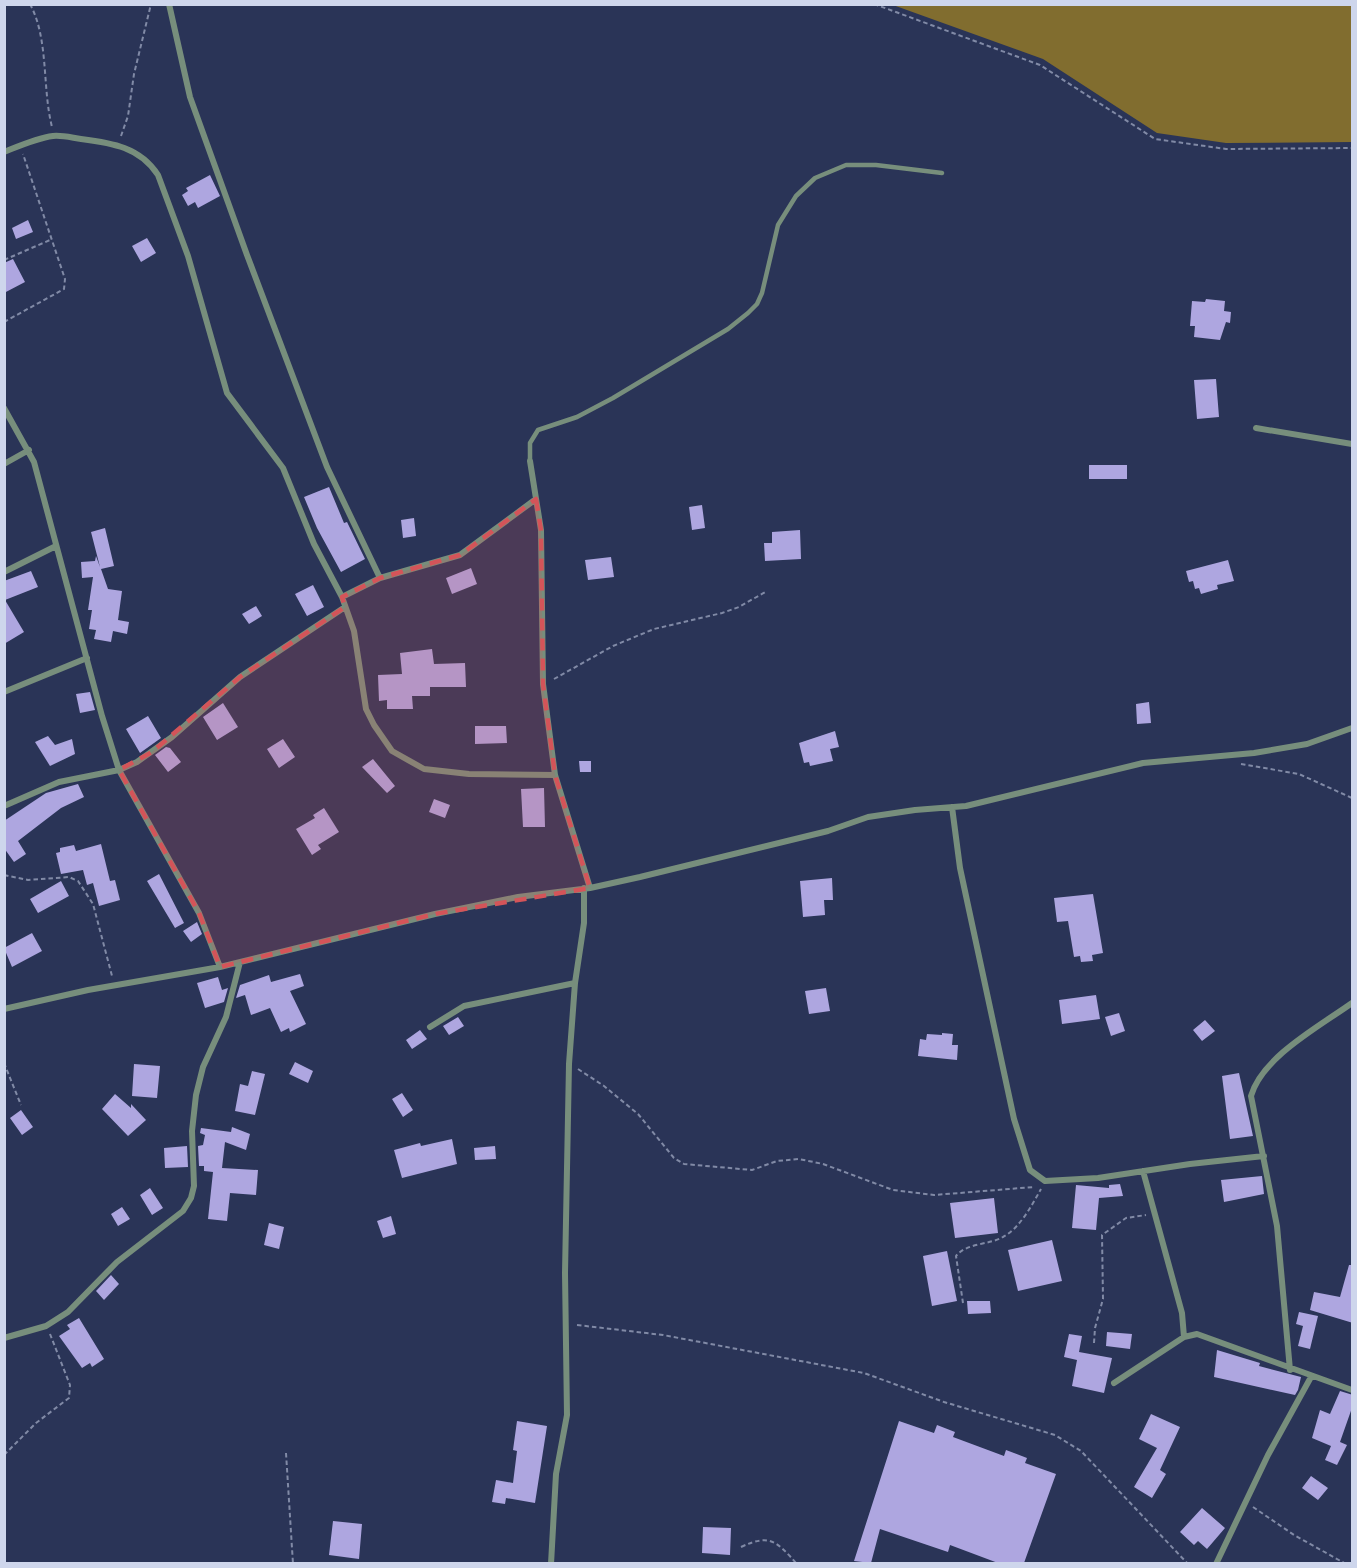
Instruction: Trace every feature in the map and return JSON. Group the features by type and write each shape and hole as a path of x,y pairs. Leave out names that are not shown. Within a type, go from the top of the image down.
{"street":[{"path":"169,4 190,97 247,255 327,466 380,578"},
{"path":"4,152 54,136 118,145 142,156 158,175 184,246 227,393 283,468 314,544 342,597 358,651 366,709 392,751 424,769 469,774 555,775"},
{"path":"4,408 34,462 119,770 199,913 220,967"},
{"path":"1256,428 1353,444"},
{"path":"4,464 29,450"},
{"path":"530,461 541,530 543,684 555,775 587,888 575,983 569,1064 565,1323 569,1372 567,1415 556,1474 551,1563"},
{"path":"342,597 380,578 460,555 536,499"},
{"path":"4,572 56,546"},
{"path":"4,806 58,782 119,770 152,752 240,677 345,607"},
{"path":"4,692 87,658"},
{"path":"4,1010 220,967 435,914 518,897 587,888 828,831 868,817 952,807 1105,774 1143,763 1226,757 1307,744 1353,728"},
{"path":"952,807 960,868 1014,1119 1030,1170 1046,1181 1264,1156"},
{"path":"4,1338 46,1326 68,1312 117,1262 183,1211 191,1198 194,1186 192,1131 196,1095 203,1067 229,1008 240,962"},
{"path":"430,1027 464,1006 575,983"},
{"path":"1290,1370 1277,1226 1251,1096 1256,1081 1296,1044 1353,1003"},
{"path":"1143,1171 1182,1313 1184,1337"},
{"path":"1114,1383 1184,1337 1197,1334 1290,1370 1353,1390"},
{"path":"1216,1563 1311,1377"}],"lane":[{"path":"530,461 530,443 538,430 578,417 613,398 728,329 758,304 778,225 796,196 815,178 846,165 876,165 942,173"}],"path":[{"path":"30,4 40,29 45,102 54,136"},
{"path":"118,145 128,116 134,74 152,4"},
{"path":"874,4 1040,64 1155,140 1226,149 1353,148"},
{"path":"4,322 63,288 65,279 50,240 21,146"},
{"path":"4,260 50,240"},
{"path":"543,684 613,646 654,629 739,607 767,591"},
{"path":"1226,757 1245,766 1299,774 1353,798"},
{"path":"4,875 28,880 69,877 78,881 93,904 111,966 112,987"},
{"path":"4,1063 21,1105"},
{"path":"569,1064 604,1086 638,1114 674,1158 684,1164 752,1170 777,1161 799,1160 823,1164 893,1190 934,1195 1043,1186 1015,1227 1004,1237 960,1251 956,1256 963,1303"},
{"path":"1094,1343 1095,1328 1103,1299 1102,1235 1126,1218 1155,1214"},
{"path":"565,1323 663,1335 864,1373 944,1402 1055,1435 1081,1451 1188,1563"},
{"path":"4,1455 36,1423 69,1398 71,1391 66,1373 46,1326"},
{"path":"286,1453 293,1563"},
{"path":"1246,1502 1294,1535 1347,1563"},
{"path":"741,1546 756,1540 770,1540 782,1545 797,1563"}],"highlighted area":[{"path":"536,499 541,530 543,684 555,775 590,888 435,914 220,967 199,913 119,770 152,752 240,677 345,607 342,597 380,578 460,555"}],"shaded area":[{"path":"893,5 1352,5 1352,142 1226,143 1157,133 1043,59"}],"building":[{"path":"210,175 220,196 198,208 195,202 188,206 182,195 188,191 186,188"},
{"path":"28,220 33,232 16,239 12,228"},
{"path":"147,238 156,253 141,262 132,246"},
{"path":"13,259 25,282 4,293 4,263"},
{"path":"1206,299 1225,301 1224,311 1231,312 1230,323 1226,322 1220,340 1194,337 1195,326 1190,326 1192,301 1205,302"},
{"path":"1216,379 1219,417 1197,419 1194,380"},
{"path":"1089,465 1127,465 1127,479 1089,479"},
{"path":"329,487 344,523 347,522 365,559 341,572 317,528 304,497"},
{"path":"702,505 705,528 692,530 689,507"},
{"path":"414,518 416,536 403,538 401,520"},
{"path":"105,528 114,566 101,569 108,589 122,591 118,620 129,622 127,634 113,631 111,642 94,639 96,630 89,629 92,610 88,610 93,577 82,578 81,562 95,561 96,556 100,567 91,532"},
{"path":"800,530 801,559 765,561 764,543 772,543 772,532"},
{"path":"611,557 614,577 588,580 585,560"},
{"path":"1228,560 1234,581 1217,585 1218,589 1201,594 1199,588 1195,589 1193,581 1189,582 1186,571"},
{"path":"471,568 477,584 452,594 446,578"},
{"path":"31,571 38,587 5,600 24,632 4,644 4,581"},
{"path":"313,585 324,607 307,616 295,594"},
{"path":"256,606 262,616 249,624 242,614"},
{"path":"432,649 434,664 465,663 466,687 430,687 430,696 412,696 413,709 387,709 387,700 379,701 378,675 402,674 400,653"},
{"path":"90,692 95,710 80,713 76,694"},
{"path":"1149,702 1151,723 1137,724 1136,704"},
{"path":"223,703 238,727 217,740 203,717"},
{"path":"148,716 161,738 140,753 126,729"},
{"path":"475,726 506,726 507,743 475,744"},
{"path":"835,731 839,747 830,749 833,761 810,766 809,762 804,763 799,743"},
{"path":"48,736 55,745 72,739 75,754 50,766 35,742"},
{"path":"283,739 295,757 279,768 267,749"},
{"path":"166,747 170,748 181,762 168,772 155,755"},
{"path":"373,759 395,786 387,793 362,767"},
{"path":"579,761 591,761 591,772 580,772"},
{"path":"78,784 84,797 61,808 18,841 26,854 14,862 4,848 4,821 46,793"},
{"path":"544,788 545,827 523,827 521,789"},
{"path":"434,799 450,805 445,818 429,812"},
{"path":"324,808 339,832 318,845 321,849 312,855 296,829 315,818 313,815"},
{"path":"101,844 110,881 115,880 120,900 99,906 93,883 87,885 83,870 61,874 56,853 60,852 60,848 74,845 76,851"},
{"path":"159,874 184,923 175,928 147,881"},
{"path":"832,878 833,900 824,900 825,915 803,917 800,881"},
{"path":"61,881 69,896 38,913 30,899"},
{"path":"1093,894 1103,953 1092,955 1093,961 1081,962 1080,956 1074,957 1068,921 1057,922 1054,898"},
{"path":"197,922 202,934 191,942 183,931"},
{"path":"32,933 42,951 12,967 4,948"},
{"path":"300,974 304,986 290,991 306,1024 290,1032 289,1028 281,1032 270,1008 251,1015 245,995 236,998 240,985 269,975 271,982"},
{"path":"218,977 222,990 228,988 224,1002 205,1008 197,983"},
{"path":"826,988 830,1011 809,1014 805,991"},
{"path":"1096,995 1100,1019 1062,1024 1059,1000"},
{"path":"1119,1013 1125,1031 1111,1036 1105,1017"},
{"path":"458,1017 464,1026 449,1035 443,1026"},
{"path":"1205,1020 1215,1031 1202,1041 1193,1030"},
{"path":"420,1030 427,1039 412,1049 406,1040"},
{"path":"942,1033 953,1034 952,1045 958,1045 957,1060 918,1056 920,1039 926,1040 927,1034 942,1035"},
{"path":"295,1062 313,1071 308,1083 289,1074"},
{"path":"134,1064 160,1066 157,1098 132,1096"},
{"path":"252,1071 265,1074 255,1115 235,1111 240,1084 248,1086"},
{"path":"1239,1073 1253,1136 1230,1139 1222,1076"},
{"path":"402,1093 413,1110 403,1117 392,1099"},
{"path":"115,1094 131,1108 131,1104 146,1120 128,1136 102,1109"},
{"path":"21,1110 33,1127 22,1135 10,1118"},
{"path":"232,1127 250,1134 246,1150 225,1142 222,1168 258,1170 256,1195 230,1193 227,1221 208,1219 213,1172 204,1171 204,1166 199,1166 198,1146 203,1145 205,1135 200,1133 201,1128 231,1132"},
{"path":"452,1139 457,1164 402,1178 394,1150 420,1143 421,1146"},
{"path":"187,1146 188,1167 165,1168 164,1148"},
{"path":"495,1146 496,1159 475,1160 474,1148"},
{"path":"1262,1176 1264,1194 1224,1202 1221,1180"},
{"path":"1120,1184 1123,1196 1099,1198 1096,1230 1072,1228 1076,1185 1109,1188 1109,1185"},
{"path":"150,1188 163,1208 152,1215 140,1195"},
{"path":"994,1198 998,1233 955,1238 950,1203"},
{"path":"122,1207 130,1219 118,1226 111,1214"},
{"path":"391,1216 396,1234 383,1238 377,1221"},
{"path":"269,1223 284,1227 279,1249 264,1245"},
{"path":"1052,1240 1062,1281 1018,1291 1008,1250"},
{"path":"947,1251 957,1301 932,1306 923,1256"},
{"path":"1349,1265 1353,1265 1353,1323 1310,1310 1314,1292 1340,1297"},
{"path":"111,1275 119,1284 104,1300 96,1291"},
{"path":"967,1301 990,1301 991,1313 968,1314"},
{"path":"1299,1312 1318,1316 1310,1349 1298,1346 1303,1326 1296,1324"},
{"path":"79,1318 104,1359 92,1367 90,1363 82,1368 59,1336 70,1329 67,1325"},
{"path":"1107,1332 1132,1334 1130,1349 1106,1346"},
{"path":"1069,1334 1082,1336 1079,1352 1112,1358 1104,1393 1072,1386 1077,1360 1064,1357"},
{"path":"1217,1350 1260,1363 1259,1366 1301,1377 1298,1390 1295,1395 1214,1377"},
{"path":"1340,1391 1353,1395 1353,1405 1340,1442 1347,1445 1337,1465 1325,1460 1331,1446 1312,1438 1320,1410 1330,1414"},
{"path":"1151,1414 1180,1427 1160,1470 1166,1474 1152,1498 1134,1487 1157,1448 1139,1439"},
{"path":"517,1421 547,1426 535,1503 506,1498 505,1504 492,1502 496,1480 513,1483 517,1451 513,1450"},
{"path":"899,1421 934,1433 937,1425 955,1432 953,1437 1004,1456 1006,1450 1027,1458 1025,1463 1056,1474 1024,1563 998,1563 950,1545 948,1552 880,1529 871,1563 854,1561"},
{"path":"1311,1476 1328,1488 1318,1500 1302,1488"},
{"path":"1202,1508 1225,1528 1207,1549 1198,1541 1194,1545 1180,1532"},
{"path":"333,1521 362,1524 359,1559 329,1555"},
{"path":"703,1527 731,1528 730,1555 702,1553"}]}
